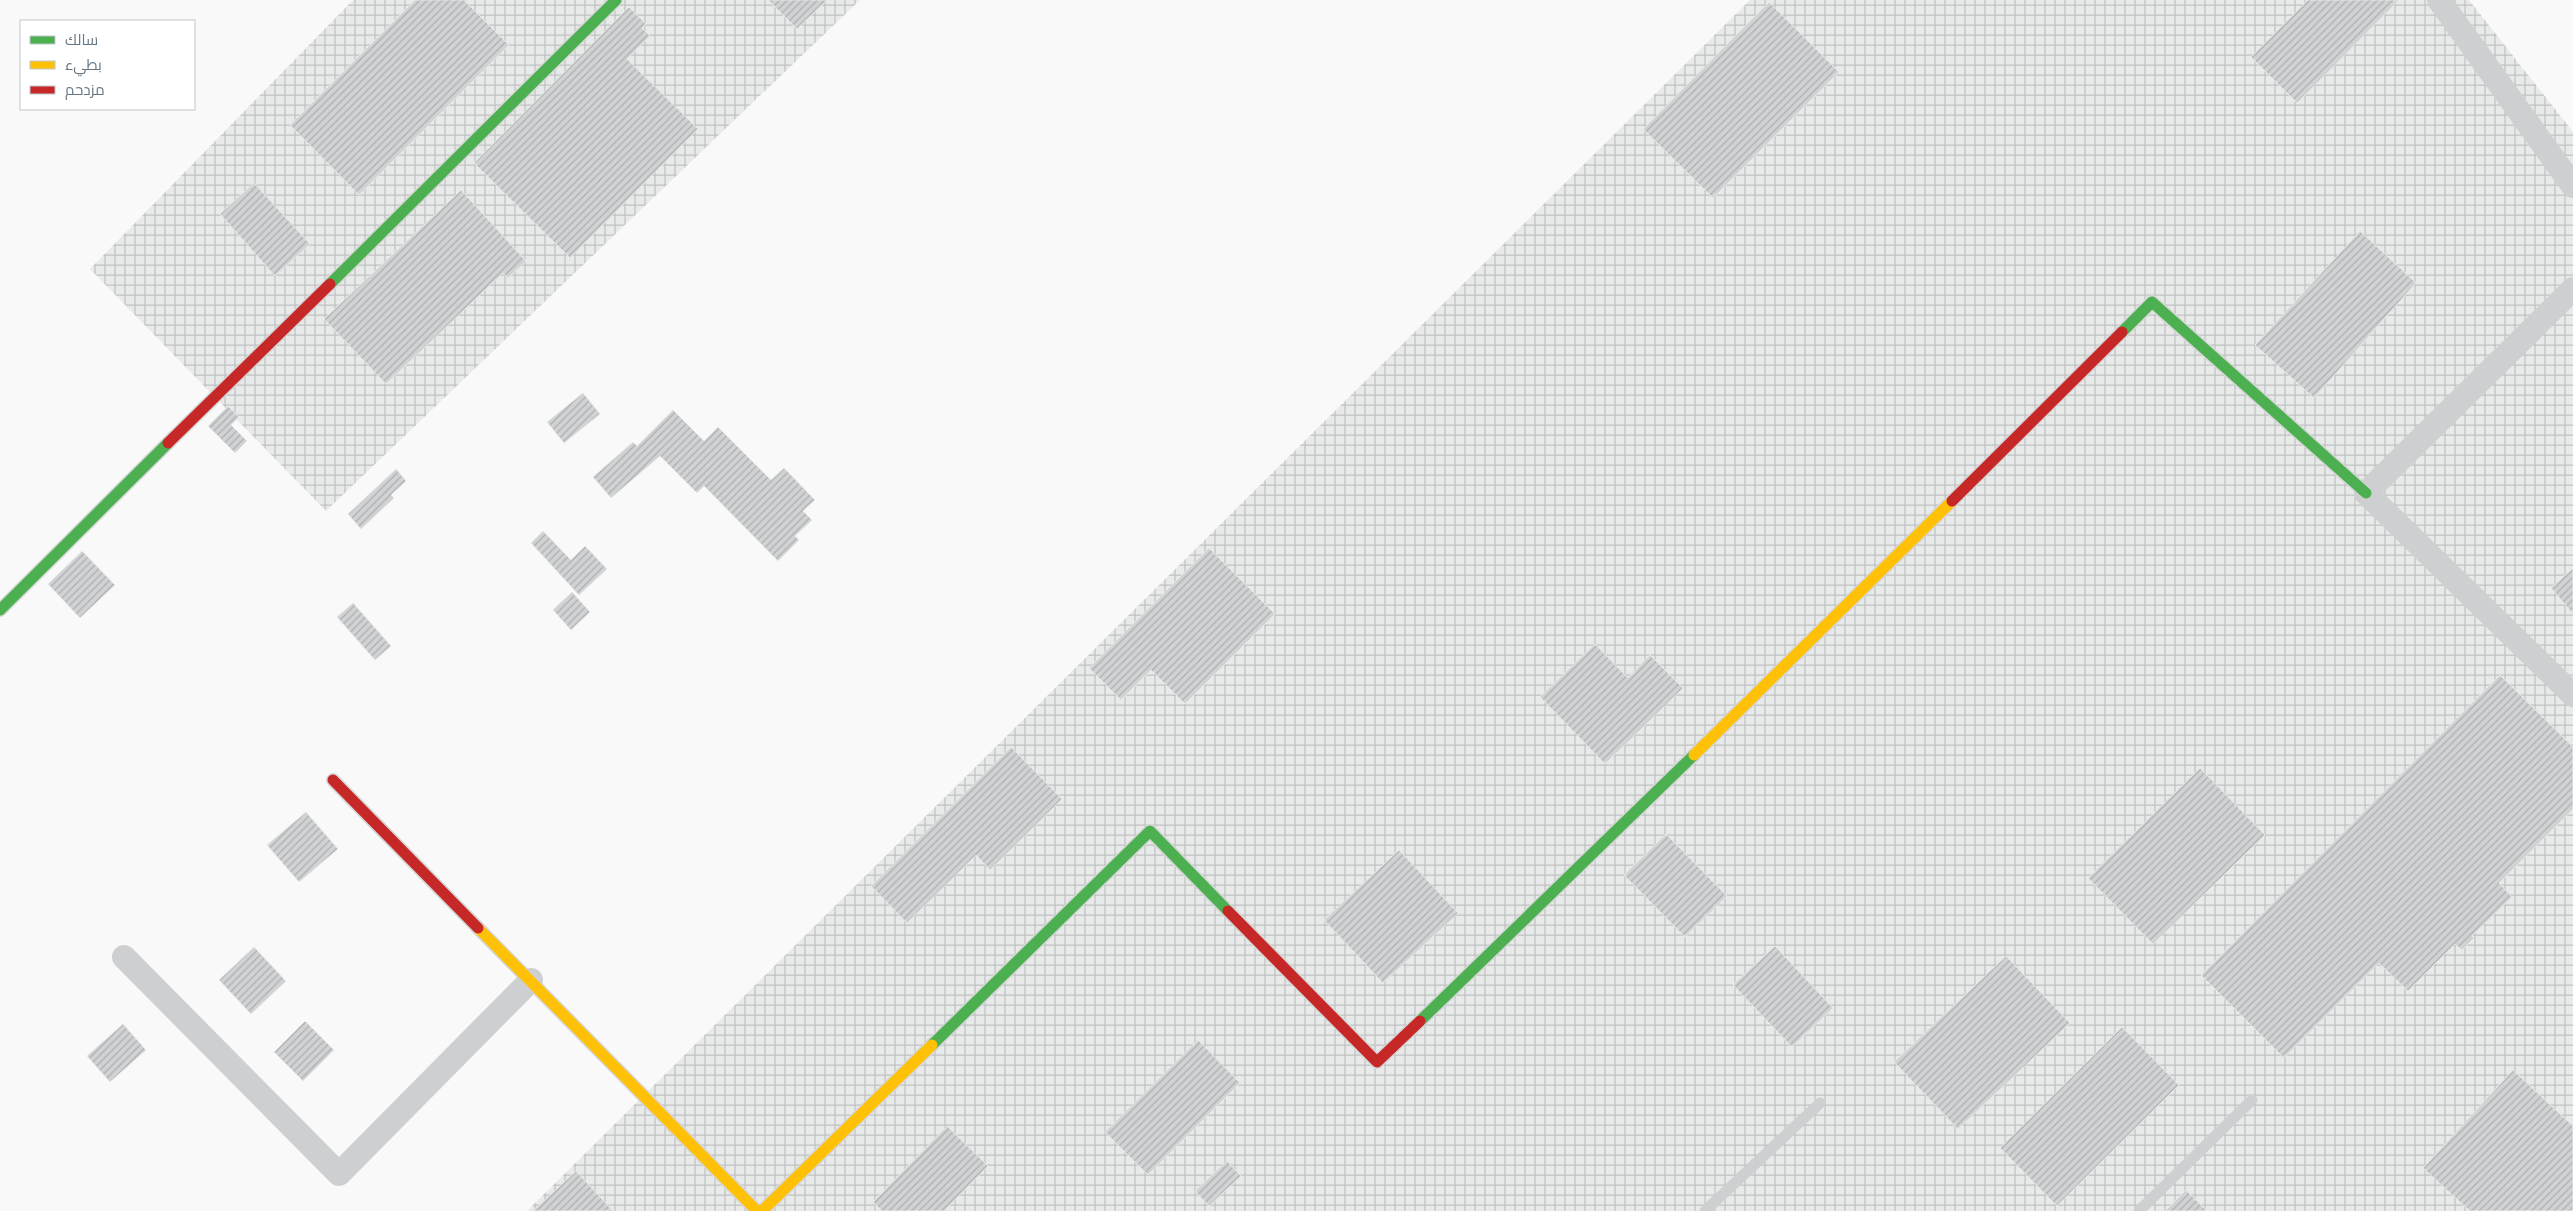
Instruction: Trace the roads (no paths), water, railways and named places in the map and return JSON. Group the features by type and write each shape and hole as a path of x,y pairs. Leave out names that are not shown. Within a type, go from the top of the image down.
{"street":[{"path":"0,610 616,0"},
{"path":"2439,0 2573,186"},
{"path":"2366,493 2573,289"},
{"path":"762,1211 1150,831 1377,1062 1766,686 2152,302 2366,493 2573,696"},
{"path":"333,780 757,1211"},
{"path":"124,957 339,1174 530,980"}],"lane":[{"path":"2139,1211 2252,1100"},
{"path":"1705,1211 1820,1103"}]}
